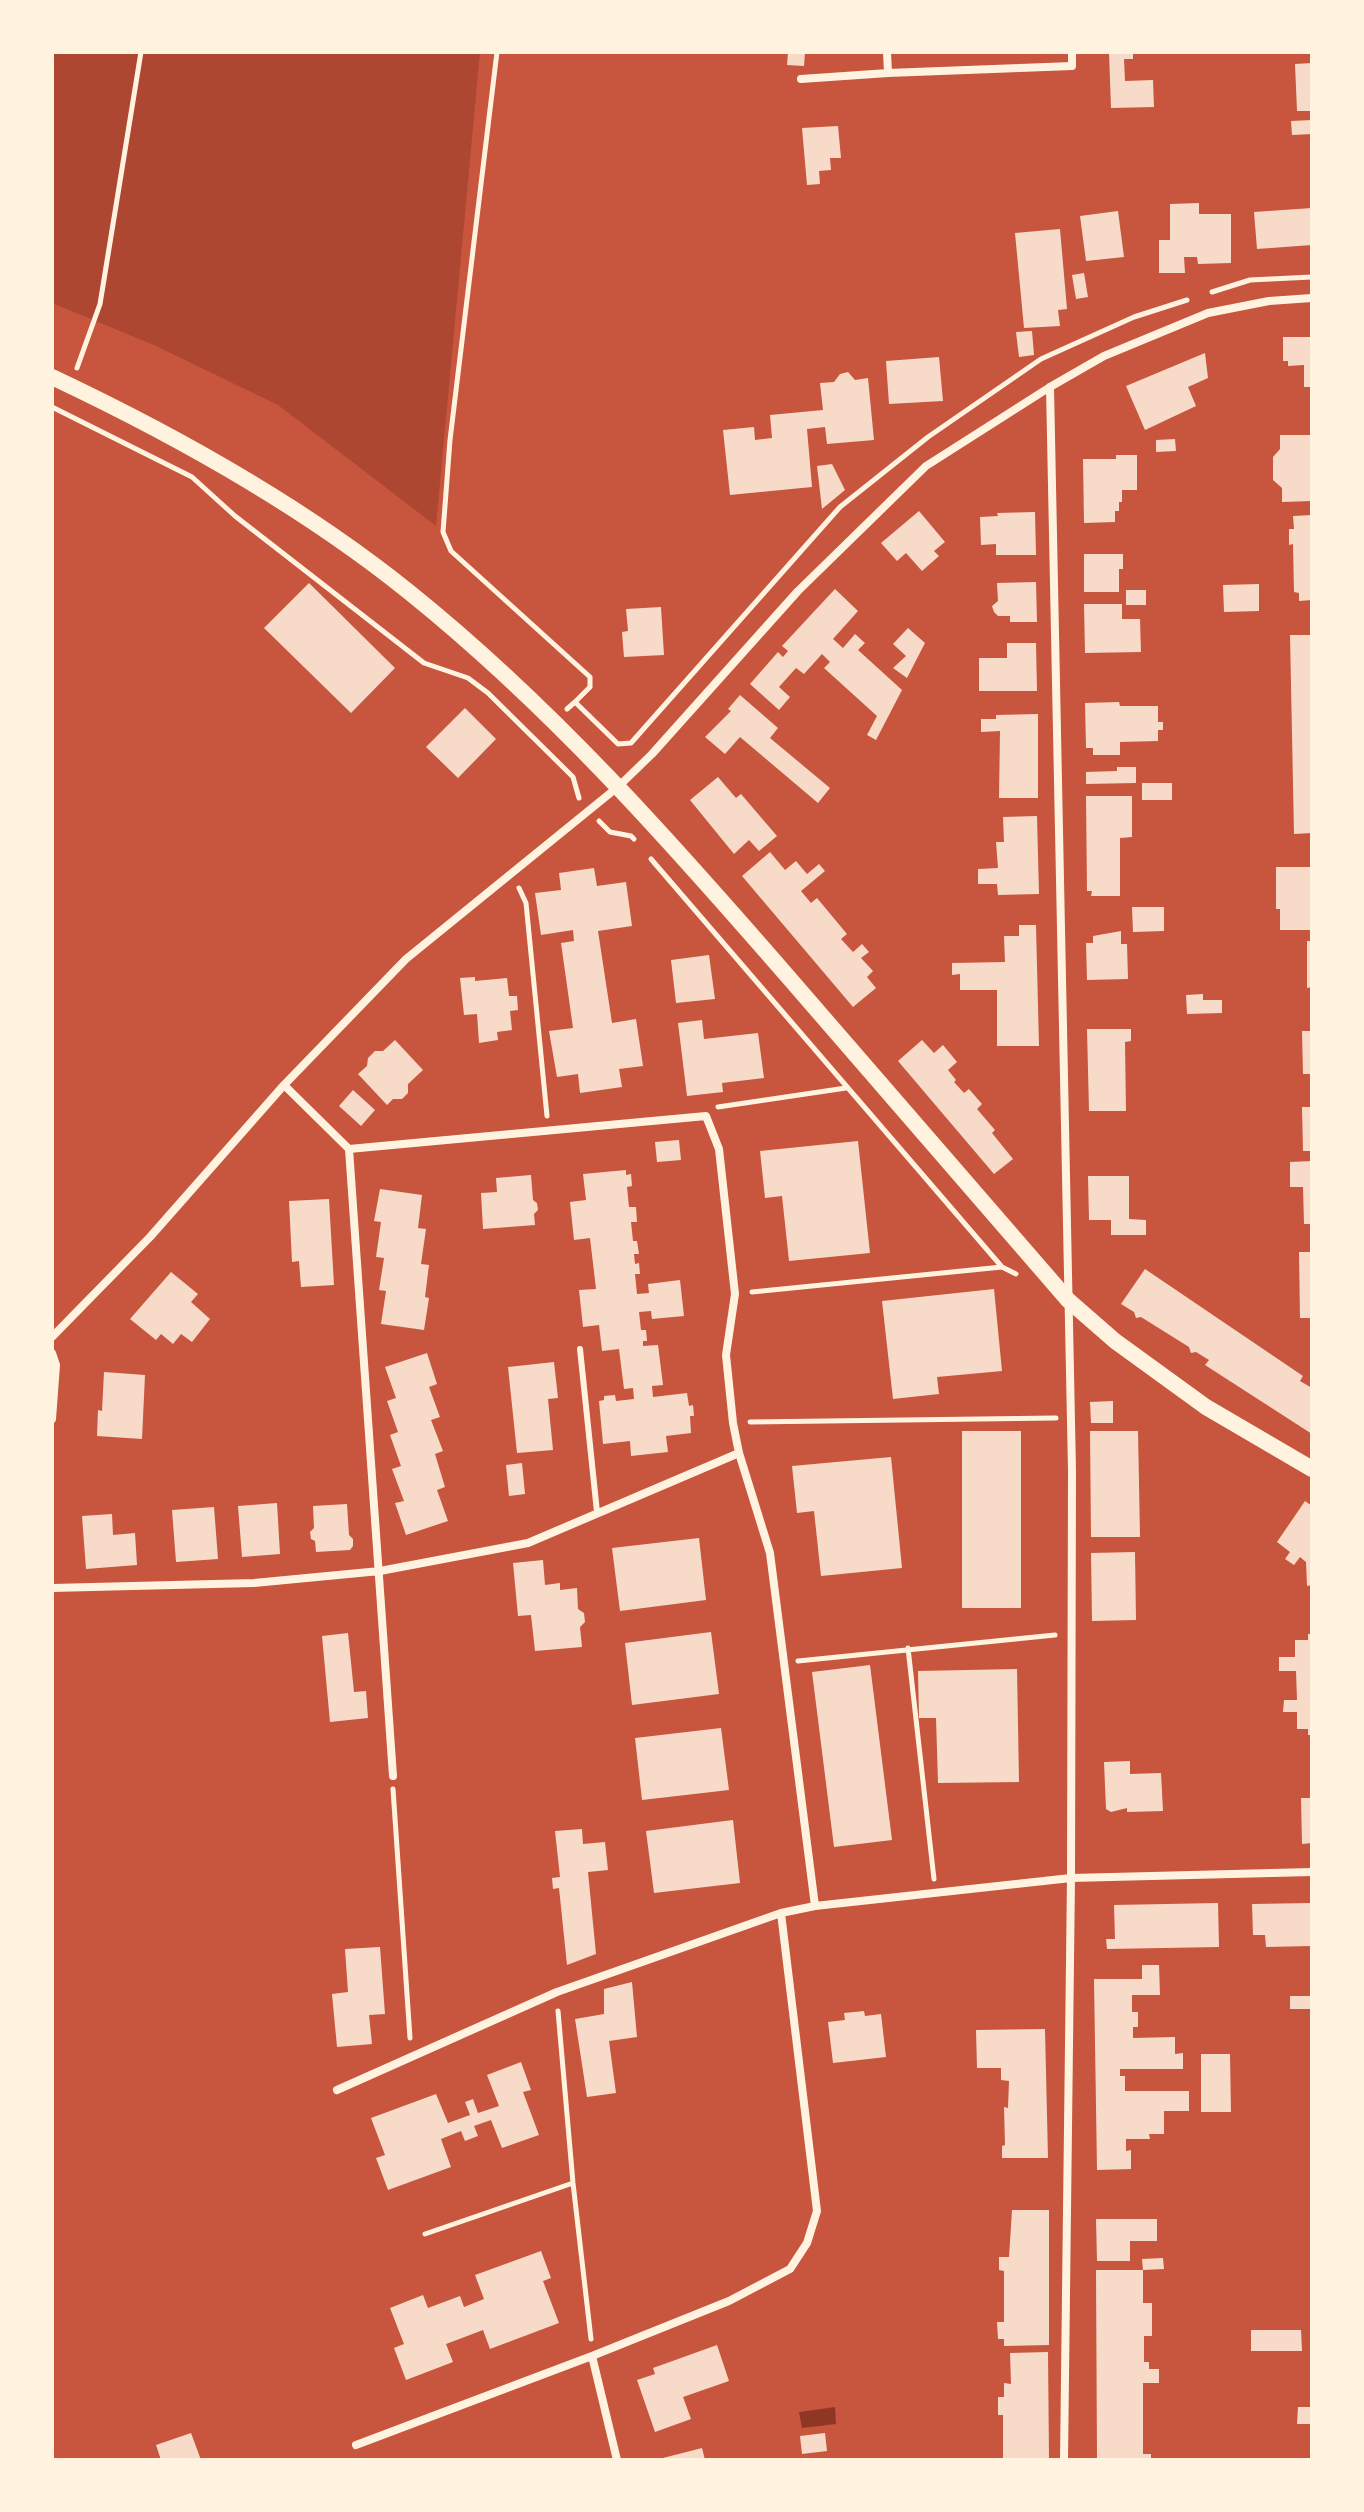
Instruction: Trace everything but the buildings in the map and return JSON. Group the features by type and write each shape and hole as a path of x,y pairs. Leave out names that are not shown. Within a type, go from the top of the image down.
{"main road":[{"path":"52,377 136,418 302,515 436,614 554,720 619,786 1068,1300 1115,1341 1206,1407 1312,1469"}],"street":[{"path":"887,52 888,73"},
{"path":"801,79 1072,66 1072,52"},
{"path":"52,1337 150,1237 284,1085 406,959 619,786 652,754 798,591 926,466 1104,356 1208,313 1269,301 1312,298"},
{"path":"1050,387 1072,1471 1064,2460"},
{"path":"284,1085 349,1149 393,1776"},
{"path":"349,1149 706,1116 719,1149 735,1294 726,1355 733,1423 739,1453 770,1553 815,1906"},
{"path":"52,1353 56,1365 52,1419"},
{"path":"52,1588 254,1583 380,1571 528,1543 739,1453"},
{"path":"337,2090 557,1992 781,1913 815,1906 1071,1878 1312,1872"},
{"path":"356,2445 729,2301 790,2269 807,2243 817,2211 781,1913"},
{"path":"592,2356 617,2460"}],"lane":[{"path":"580,1349 597,1512"}],"path":[{"path":"70,386 100,304 141,52"},
{"path":"497,52 450,440 443,532 451,551 590,677 590,687 575,702"},
{"path":"511,873 526,903 548,1129"},
{"path":"706,1116 719,1106 847,1088"},
{"path":"735,1294 1002,1267"},
{"path":"733,1423 1071,1418"},
{"path":"785,1662 1070,1634"},
{"path":"908,1648 936,1892"},
{"path":"393,1776 392,1809 409,2035 417,2054"},
{"path":"557,1992 592,2356"},
{"path":"425,2234 573,2183"}],"shaded area":[{"path":"52,52 480,52 436,526 278,405 156,346 52,303"},
{"path":"835,2407 836,2424 802,2428 799,2412"}]}
